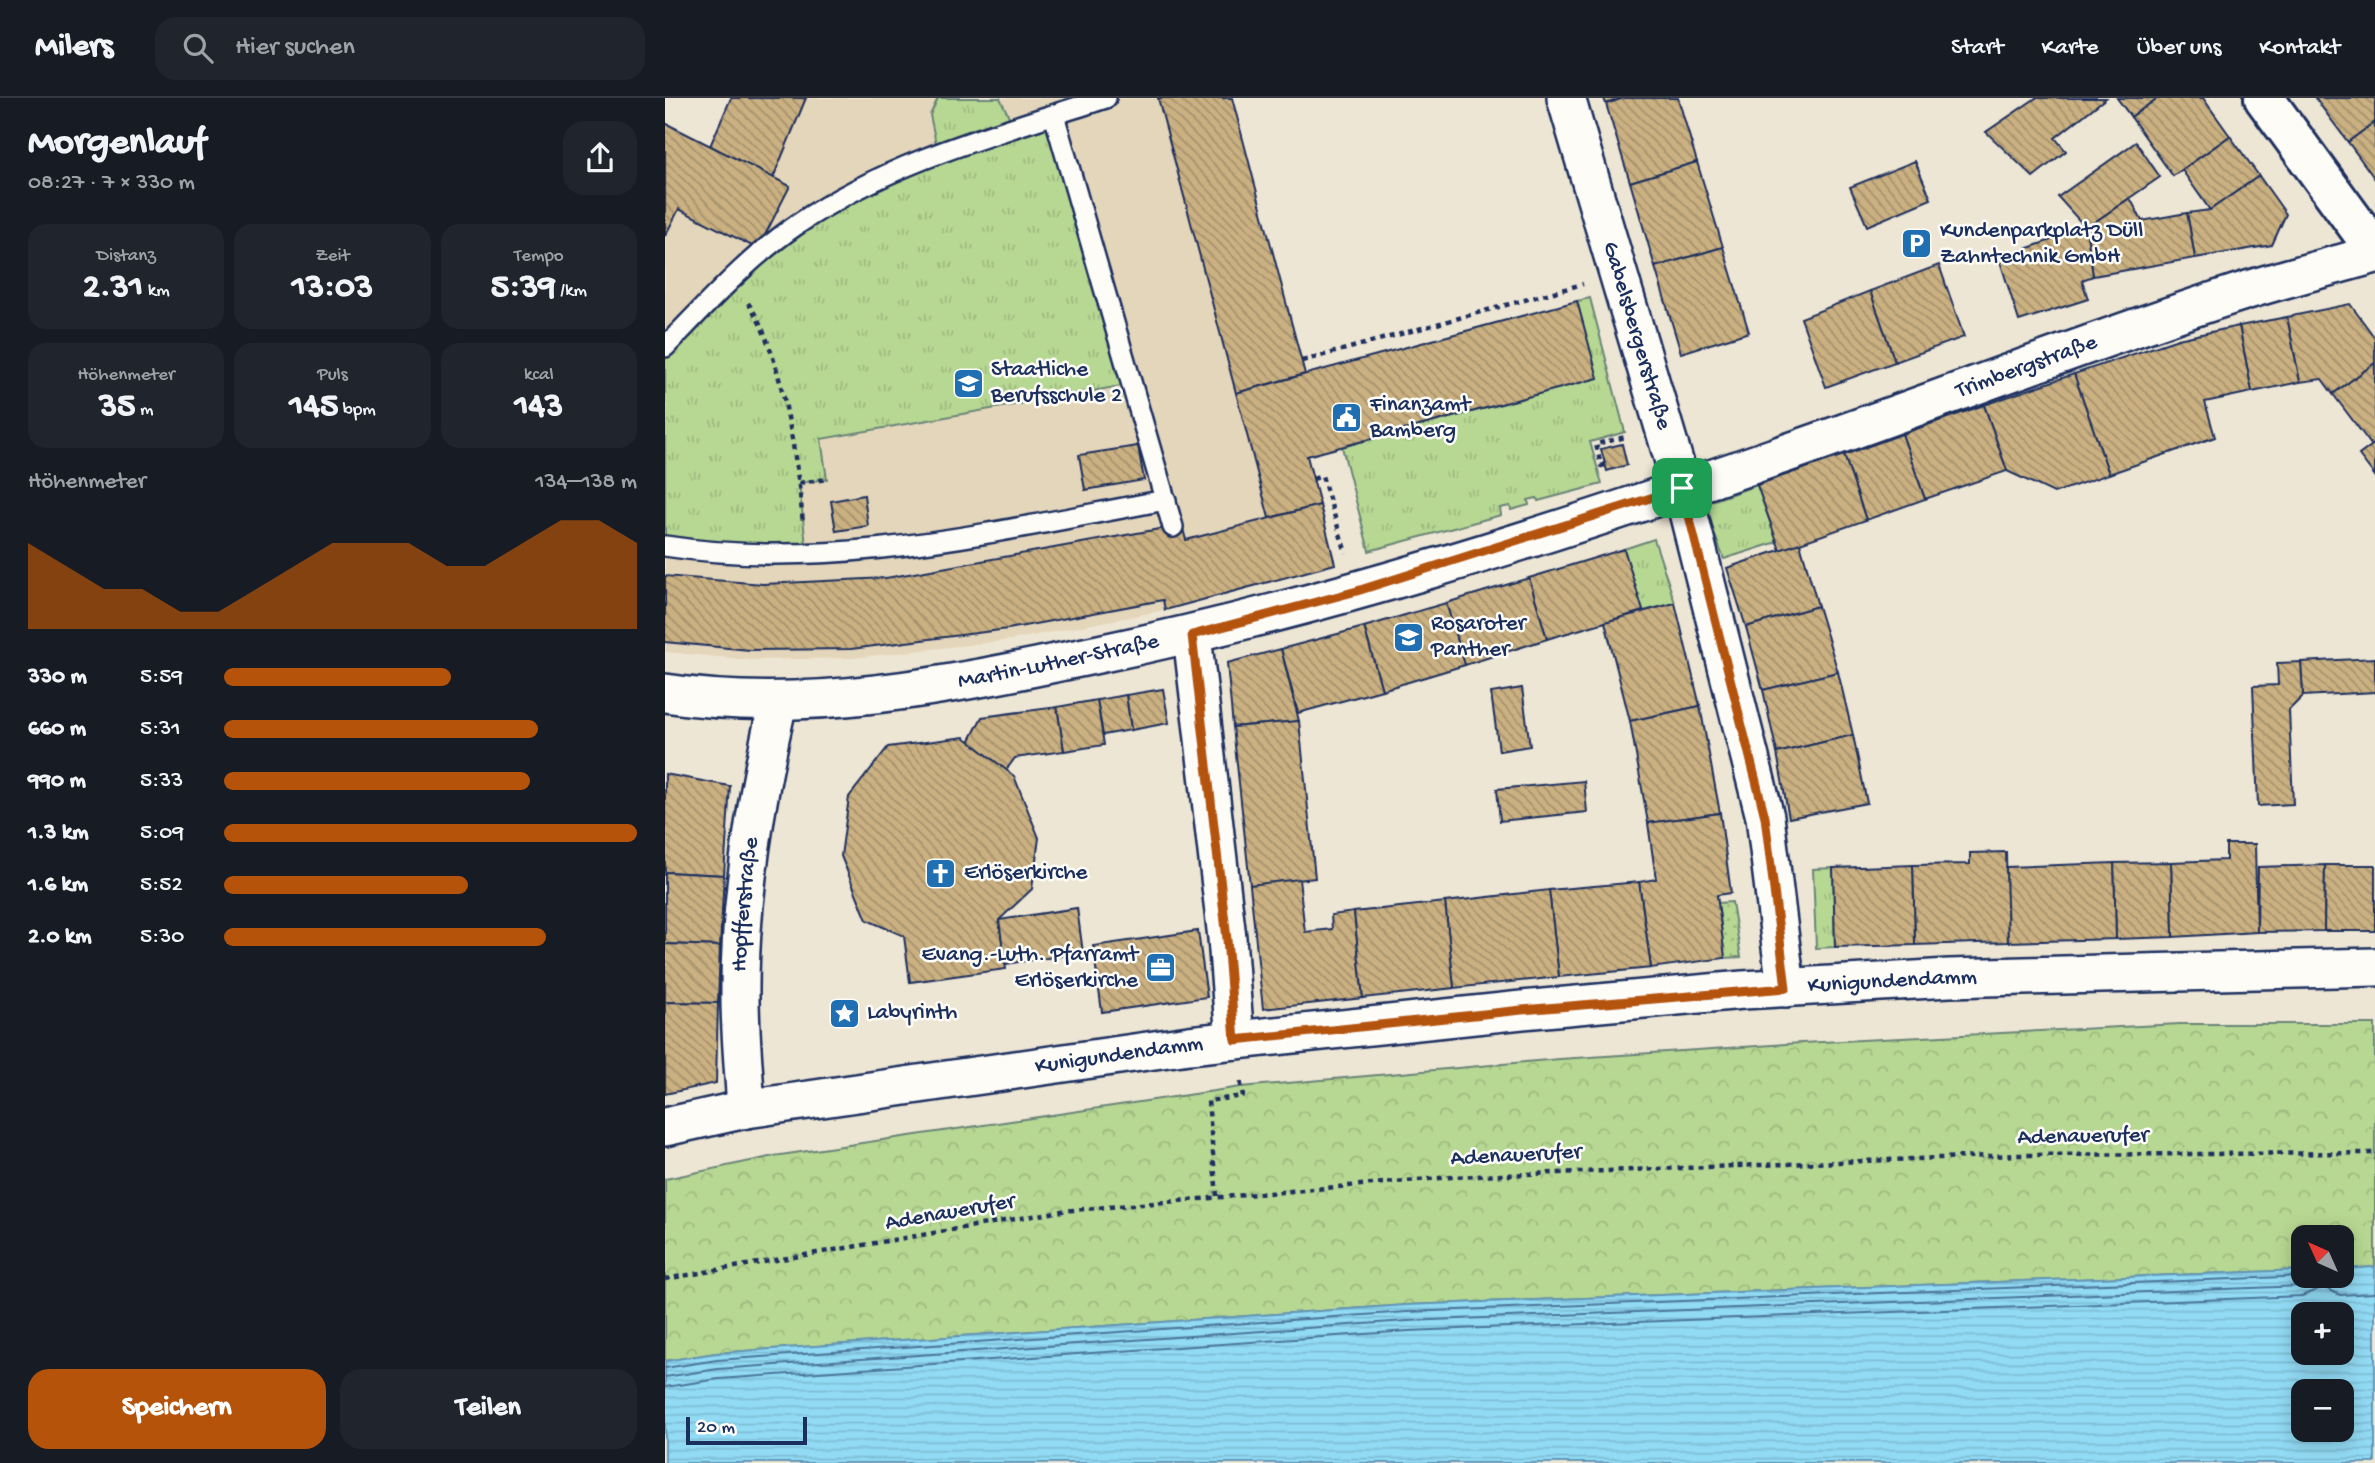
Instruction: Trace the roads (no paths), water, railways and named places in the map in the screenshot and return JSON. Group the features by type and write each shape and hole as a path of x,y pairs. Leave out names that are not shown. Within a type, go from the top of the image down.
{"street":[{"name":"Gabelsbergerstraße","path":"1566,98 1682,488 1765,817 1786,988"},
{"path":"2264,98 2375,252"},
{"name":"Trimbergstraße","path":"1682,488 2217,300 2375,252"},
{"name":"Martin-Luther-Straße","path":"665,693 705,699 778,702 950,684 1192,635 1357,591 1682,488"},
{"path":"1192,635 1227,939 1235,1040"},
{"name":"Hopfferstraße","path":"745,1109 739,996 745,908 759,786 778,702"},
{"name":"Kunigundendamm","path":"665,1127 745,1109 1235,1040 1522,1010 1786,988 1949,978 2375,967"}],"lane":[{"path":"665,346 731,280 797,224 873,181 938,153 1106,98"},
{"path":"1054,115 1173,527"},
{"path":"665,546 697,551 807,554 955,540 1166,500"}],"water":[{"path":"2375,1267 2375,1463 665,1463 665,1361 716,1353 1407,1305 2291,1270 2291,1288 2354,1288 2354,1268"}],"place":[{"name":"Kundenparkplatz Düll Zahntechnik GmbH","path":"1917,244"},
{"name":"Staatliche Berufsschule 2","path":"968,383"},
{"name":"Finanzamt Bamberg","path":"1347,418"},
{"name":"Rosaroter Panther","path":"1408,637"},
{"name":"Erlöserkirche","path":"941,873"},
{"name":"Evang.-Luth. Pfarramt Erlöserkirche","path":"1161,968"},
{"name":"Labyrinth","path":"844,1013"}]}
